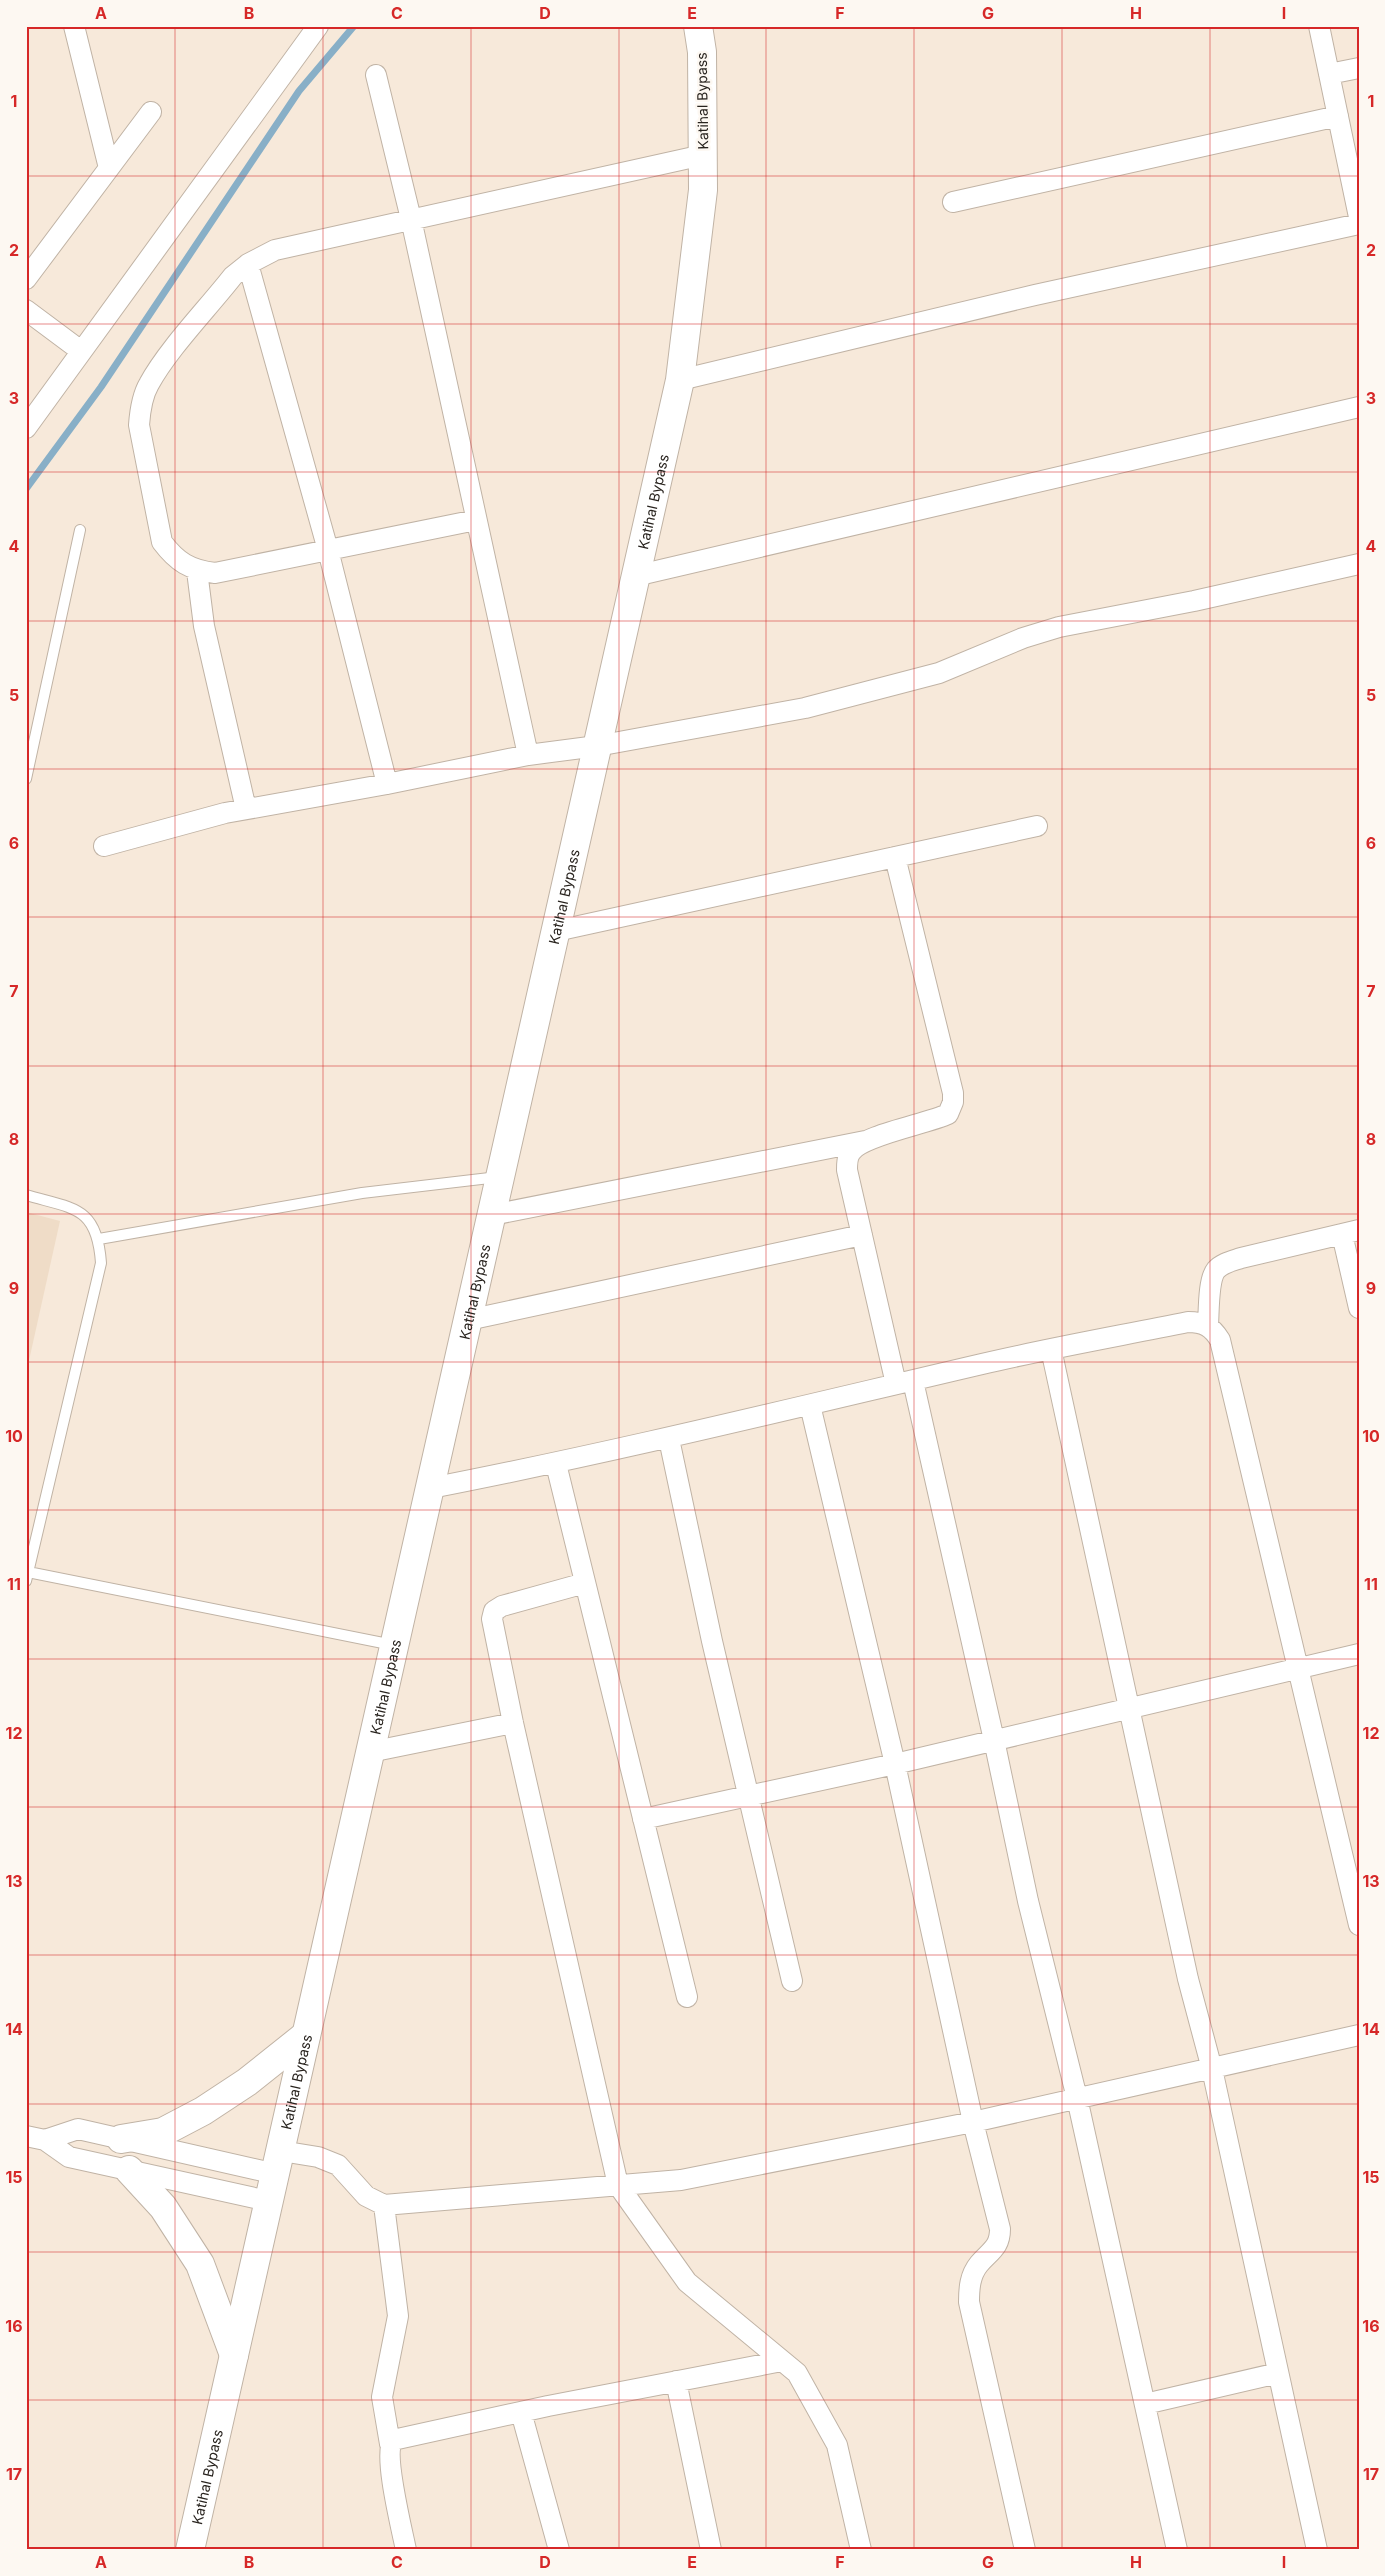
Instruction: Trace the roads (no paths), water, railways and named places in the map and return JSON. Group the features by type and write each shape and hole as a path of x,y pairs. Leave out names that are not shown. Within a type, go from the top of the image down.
{"main road":[{"name":"Katihal Bypass","path":"190,2550 680,380 703,190 702,52 698,26"},
{"path":"121,2139 164,2132 203,2111 247,2082 306,2035"},
{"path":"129,2170 163,2207 200,2264 234,2355"}],"street":[{"path":"74,26 109,168"},
{"path":"26,428 318,26"},
{"path":"1319,26 1359,217"},
{"path":"1329,74 1359,68"},
{"path":"376,75 411,219 528,755"},
{"path":"26,279 151,112"},
{"path":"954,202 1338,116"},
{"path":"476,520 215,573 197,571 184,565 172,556 162,542 139,425 141,406 148,385 233,276 248,264 275,250 703,155"},
{"path":"680,380 1035,295 1359,224"},
{"path":"248,264 328,550 387,784"},
{"path":"26,310 81,351"},
{"path":"635,576 1359,407"},
{"path":"104,846 246,809 387,784 528,755 597,746 814,706 939,673 1023,638 1058,627 1194,601 1359,564"},
{"path":"197,571 204,626 246,809"},
{"path":"556,931 1036,826"},
{"path":"492,1214 865,1141 948,1114 953,1102 953,1092 896,857"},
{"path":"865,1141 851,1151 847,1161 862,1235 905,1382 994,1740 1028,1901 1077,2098 1177,2550"},
{"path":"1208,1325 1212,1280 1215,1271 1225,1264 1241,1258 1350,1232 1359,1308"},
{"path":"468,1320 862,1235"},
{"path":"431,1488 556,1464 669,1439 1051,1349 1188,1322 1208,1325 1220,1340 1359,1925"},
{"path":"1051,1349 1188,1979 1212,2068 1317,2550"},
{"path":"810,1405 895,1764 973,2122 1000,2229 1000,2239 992,2254 979,2264 973,2275 969,2287 969,2302 1025,2550"},
{"path":"669,1439 710,1631 792,1981"},
{"path":"556,1464 687,1997"},
{"path":"585,1583 502,1606 494,1611 492,1619 513,1723 618,2185 688,2282 797,2373 837,2446 861,2550"},
{"path":"643,1819 895,1764 1359,1654"},
{"path":"370,1752 513,1723"},
{"path":"36,2138 78,2130 121,2139 278,2163 318,2157 338,2165 366,2196 384,2205 681,2180 973,2122 1359,2035"},
{"path":"36,2138 69,2157 268,2201"},
{"path":"384,2205 398,2316 382,2397 390,2444 391,2471 406,2550"},
{"path":"390,2444 393,2440 521,2412 782,2361"},
{"path":"1145,2404 1278,2373"},
{"path":"676,2382 711,2550"},
{"path":"521,2412 559,2550"}],"lane":[{"path":"26,779 80,530"},
{"path":"99,1239 362,1193 500,1177"},
{"path":"26,1195 75,1209 90,1220 99,1239 101,1263 27,1576 394,1645"}],"waterway":[{"path":"26,489 101,387 299,91 354,26"}]}
